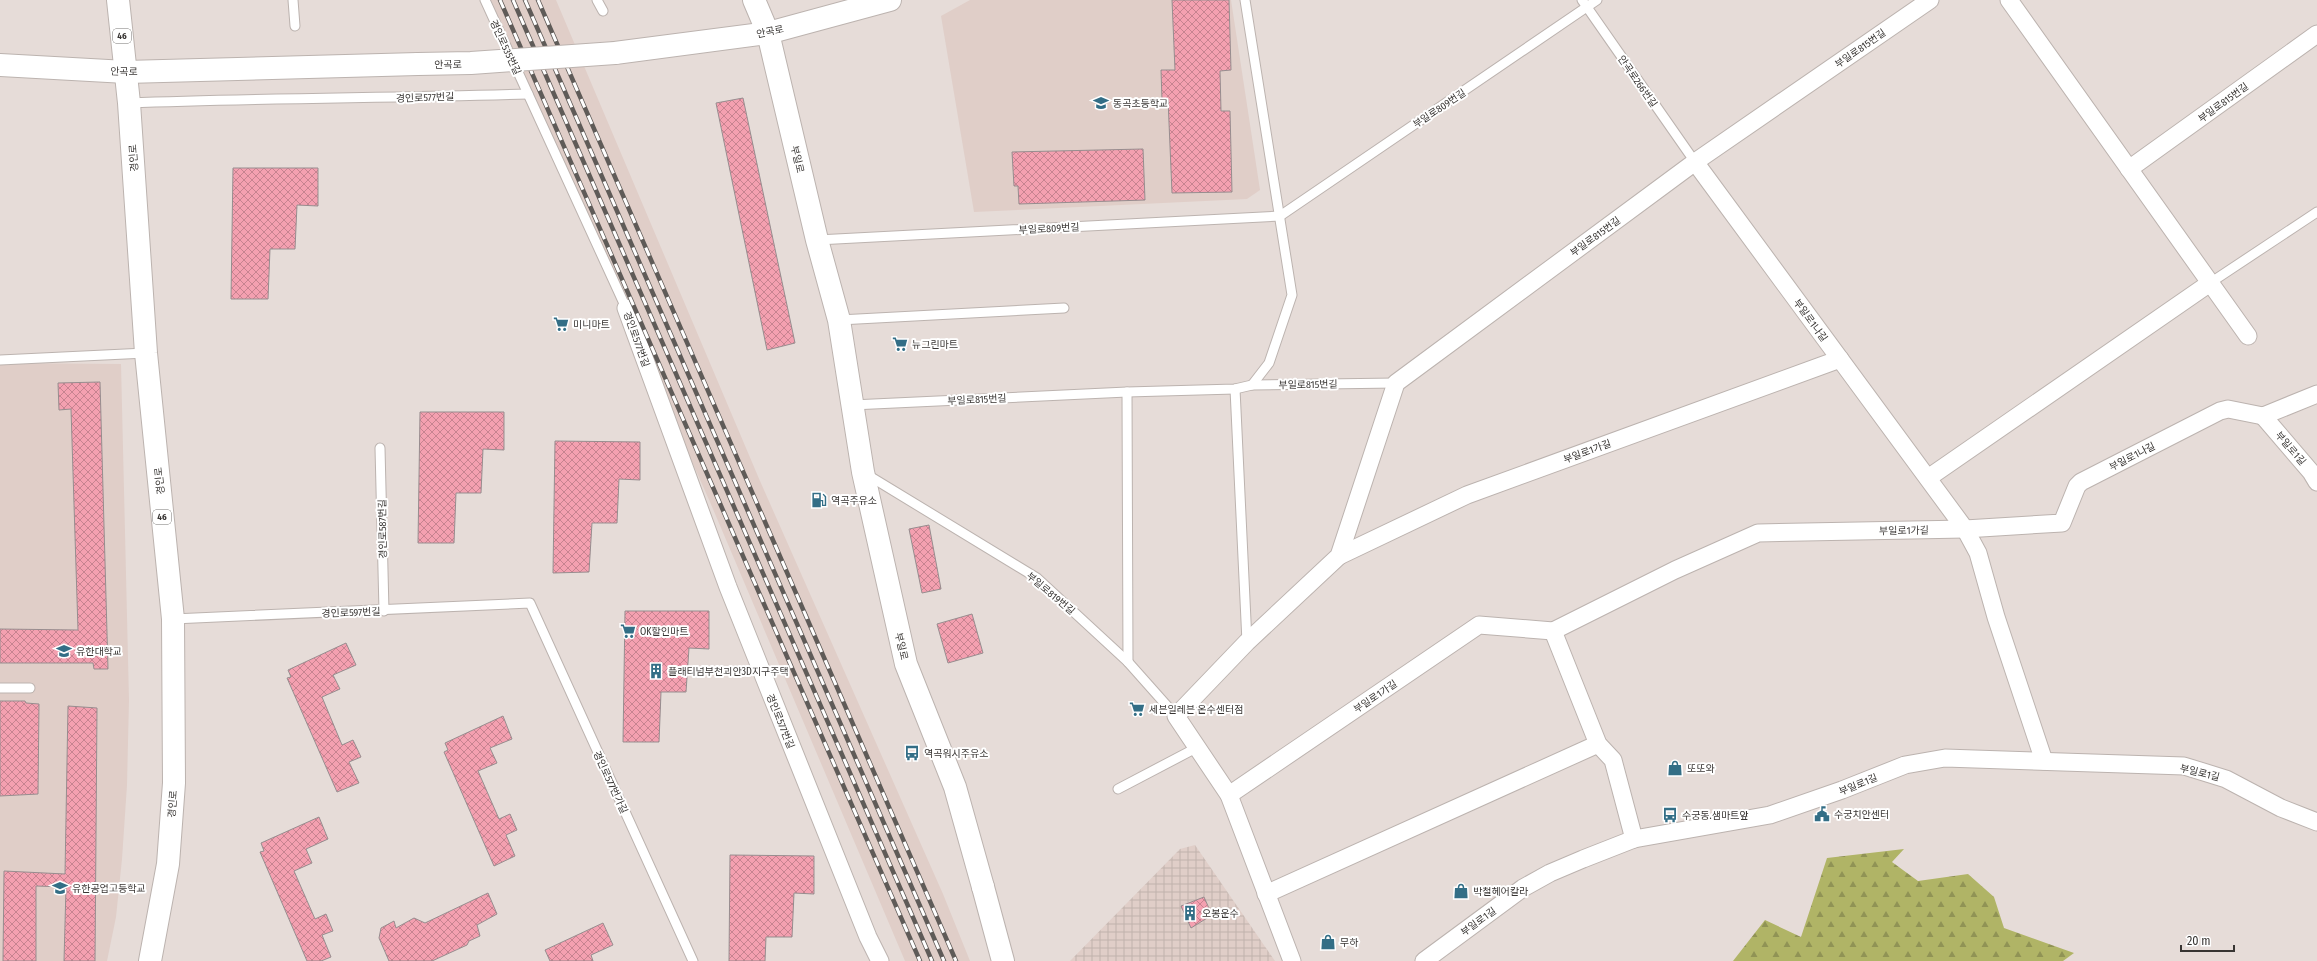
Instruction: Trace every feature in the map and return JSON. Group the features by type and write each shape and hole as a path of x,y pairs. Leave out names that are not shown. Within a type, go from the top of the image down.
{"street":[{"name":"경인로","path":"118,0 129,104 146,353 173,619 174,783 168,864 150,961"},
{"name":"부일로","path":"754,0 768,33 817,240 838,320 863,472 906,664 955,787 1003,961"},
{"name":"안곡로","path":"0,65 126,72 471,63 615,53 768,33 890,0"},
{"name":"부일로815번길","path":"1396,383 1695,162 1930,0"},
{"path":"2009,0 2248,336"},
{"name":"부일로815번길","path":"2129,169 2317,34"},
{"name":"부일로1나길","path":"1695,162 1965,529 1978,553 1996,617 2044,762"},
{"path":"1928,478 2210,284"},
{"name":"경인로577번길","path":"626,308 728,587 868,937 880,961"},
{"name":"부일로1가길","path":"1176,716 1246,642 1339,556 1467,495 1840,360"},
{"name":"부일로1가길","path":"1339,556 1396,383"},
{"path":"2263,416 2317,394"},
{"name":"부일로1나길","path":"1965,529 2062,523 2077,486 2081,482 2220,411 2228,409 2263,416"},
{"name":"부일로1길","path":"2263,416 2311,472 2317,482"},
{"name":"부일로1가길","path":"1229,795 1479,625 1552,631 1675,570 1758,533 1965,529"},
{"path":"1552,631 1598,744 1613,760 1634,839"},
{"path":"1176,716 1229,795 1292,961"},
{"path":"1266,894 1598,744"},
{"name":"부일로1길","path":"1424,961 1523,888 1550,873 1634,839 1770,815 1842,790 1905,765 1945,758 2184,766 2226,779 2281,808 2317,822"}],"lane":[{"path":"293,0 295,26"},
{"name":"경인로535번길","path":"485,0 528,94"},
{"path":"597,0 603,11"},
{"path":"1245,0 1292,295 1269,363 1252,385"},
{"name":"부일로809번길","path":"817,240 1280,216 1584,4 1597,0"},
{"name":"안곡로266번길","path":"1584,4 1695,162"},
{"name":"경인로577번길","path":"129,104 230,99 346,99 528,94 626,308"},
{"path":"2210,284 2317,212"},
{"path":"838,320 1064,308"},
{"path":"0,360 146,353"},
{"name":"부일로815번길","path":"852,405 1127,392 1235,389 1252,385 1396,383"},
{"path":"1235,389 1246,642"},
{"path":"1127,392 1128,662"},
{"name":"경인로587번길","path":"380,448 384,611"},
{"name":"부일로819번길","path":"863,472 1037,578 1128,662 1176,716"},
{"name":"경인로597번길","path":"173,619 384,611 530,603"},
{"name":"경인로577번가길","path":"530,603 693,961"},
{"path":"0,688 30,688"},
{"path":"1118,789 1198,747"}],"shaded area":[{"path":"491,0 556,0 760,481 943,894 970,961 905,961 710,502 571,192"},
{"name":"동곡초등학교","path":"970,0 1231,0 1260,190 1247,199 974,212 941,16"},
{"name":"유한대학교","path":"0,363 121,364 129,700 127,785 122,859 116,917 107,961 0,961"},
{"path":"1195,845 1275,961 1070,961 1180,849"}],"green space":[{"path":"1904,849 1892,862 1918,881 1968,874 1994,897 2004,928 2074,953 2063,961 1733,961 1765,920 1801,937 1827,858"}],"building":[{"path":"1172,0 1229,0 1231,70 1220,71 1221,111 1230,111 1232,192 1172,193 1168,99 1162,100 1161,70 1175,70"},
{"path":"743,98 795,343 767,350 716,103"},
{"path":"1143,149 1145,200 1019,204 1018,186 1014,186 1012,152"},
{"path":"233,168 318,168 318,206 297,205 295,249 270,249 268,299 231,299"},
{"path":"100,382 108,669 94,669 93,663 0,663 0,629 78,630 71,409 59,410 58,383"},
{"path":"420,412 504,412 504,450 483,449 481,493 456,493 454,543 418,543"},
{"path":"555,441 640,442 640,480 619,479 617,523 592,523 589,572 553,573"},
{"path":"929,525 941,589 922,593 909,529"},
{"name":"플래티넘부천괴안3D지구주택","path":"625,611 709,611 709,649 689,648 686,692 661,692 659,742 623,742"},
{"path":"972,614 983,653 948,663 937,624"},
{"path":"346,643 356,665 333,675 340,689 322,697 342,745 353,740 361,757 349,762 359,783 337,792 287,678 291,677 288,670"},
{"path":"0,701 25,701 26,703 39,704 38,794 0,796"},
{"path":"68,706 97,708 95,961 64,961 66,887 36,886 36,961 3,961 4,871 65,874"},
{"path":"503,716 512,739 490,748 497,763 478,771 499,819 510,814 517,830 506,835 515,856 494,866 444,752 448,750 445,743"},
{"path":"319,817 328,839 306,849 312,863 294,871 315,919 326,914 333,931 322,935 331,957 321,961 307,961 260,852 264,851 261,843"},
{"path":"730,855 814,856 814,894 794,893 792,937 766,937 765,961 729,961"},
{"path":"488,893 497,914 477,925 480,936 469,941 467,945 432,961 389,961 379,938 381,928 394,921 396,928 414,918 425,923"},
{"name":"오봉운수","path":"1204,897 1212,915 1191,928 1181,906"},
{"path":"603,923 613,945 591,955 593,961 550,961 545,950"}],"railway":[{"path":"500,0 920,961"},
{"path":"513,0 932,961"},
{"path":"525,0 944,961"},
{"path":"538,0 956,961"}],"place":[{"name":"동곡초등학교","path":"1101,103"},
{"name":"미니마트","path":"561,324"},
{"name":"뉴그린마트","path":"900,344"},
{"name":"역곡주유소","path":"819,500"},
{"name":"OK할인마트","path":"628,631"},
{"name":"유한대학교","path":"64,651"},
{"name":"플래티넘부천괴안3D지구주택","path":"656,671"},
{"name":"세븐일레븐 온수센터점","path":"1137,709"},
{"name":"역곡워시주유소","path":"912,753"},
{"name":"또또와","path":"1675,768"},
{"name":"수궁치안센터","path":"1822,814"},
{"name":"수궁동.샘마트앞","path":"1670,815"},
{"name":"유한공업고등학교","path":"60,888"},
{"name":"박철헤어칼라","path":"1461,891"},
{"name":"오봉운수","path":"1190,913"},
{"name":"무하","path":"1328,942"}]}
